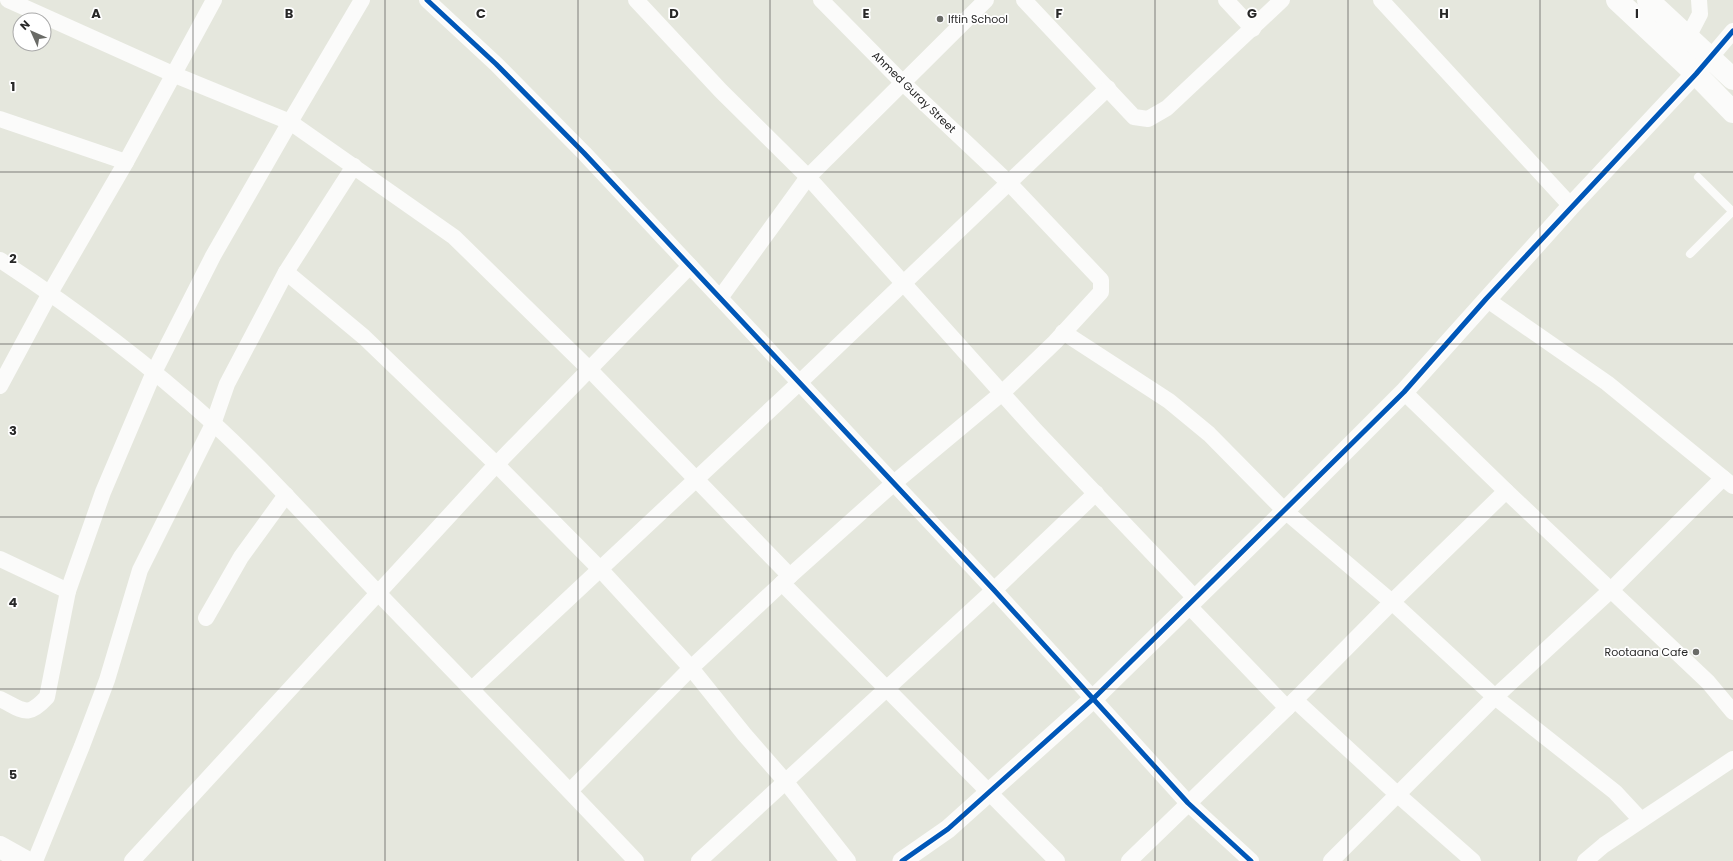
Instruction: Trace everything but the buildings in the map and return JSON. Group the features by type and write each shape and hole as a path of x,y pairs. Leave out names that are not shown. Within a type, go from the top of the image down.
{"main road":[{"path":"1617,0 1696,74 1733,112"},
{"path":"1648,0 1733,79"},
{"path":"0,847 25,861"}],"street":[{"path":"8,0 175,75 290,122 454,237 589,369 696,479 786,580 886,688 1057,861"},
{"path":"0,386 4,368 50,293 126,162 175,75 214,0"},
{"path":"0,699 25,711 37,709 47,698 68,591 103,492 154,372 213,256 362,0"},
{"path":"427,0 496,64 584,153 994,590 1188,803 1251,861"},
{"path":"636,0 721,91 808,176 1002,393 1096,493 1191,602 1291,704 1473,861"},
{"name":"Ahmed Guray Street","path":"570,792 691,668 894,483 1002,393 1101,292 1101,280 1009,183 903,83 821,0"},
{"path":"720,298 808,176 986,0"},
{"path":"1024,0 1134,117 1148,119 1167,108 1253,29 1282,0"},
{"path":"1226,0 1253,29"},
{"path":"1381,0 1571,206"},
{"path":"1674,54 1688,37 1700,14 1699,0"},
{"path":"902,861 948,829 1093,699 1285,511 1404,392 1486,299 1571,206 1696,74 1733,32"},
{"path":"472,689 800,382 1108,88"},
{"path":"0,119 126,162"},
{"path":"34,861 82,746 107,680 140,570 214,424 227,384 286,272 354,166"},
{"path":"0,260 50,293 154,372 214,424 286,495 378,593 636,861"},
{"path":"132,861 496,464 690,266"},
{"path":"286,272 364,337 496,464 600,569 691,668 744,734 786,781 848,861"},
{"path":"1332,861 1495,697 1728,482 1607,383 1486,299"},
{"path":"1063,332 1169,401 1209,434 1285,511 1392,602 1495,697 1615,792 1641,820"},
{"path":"1404,392 1506,492 1708,682 1733,712"},
{"path":"1129,861 1506,492"},
{"path":"699,861 994,590 1096,493"},
{"path":"206,618 241,557 286,495"},
{"path":"0,559 68,591"},
{"path":"1585,861 1604,845 1733,759"}],"lane":[{"path":"1690,254 1733,212 1698,177"}],"cycle path":[{"path":"427,0 496,64 584,153 994,590 1188,803 1251,861"},
{"path":"902,861 948,829 1093,699 1404,392 1486,299 1696,74 1733,31"}],"place":[{"name":"Iftin School","path":"940,19"},
{"name":"Rootaana Cafe","path":"1696,652"}]}
